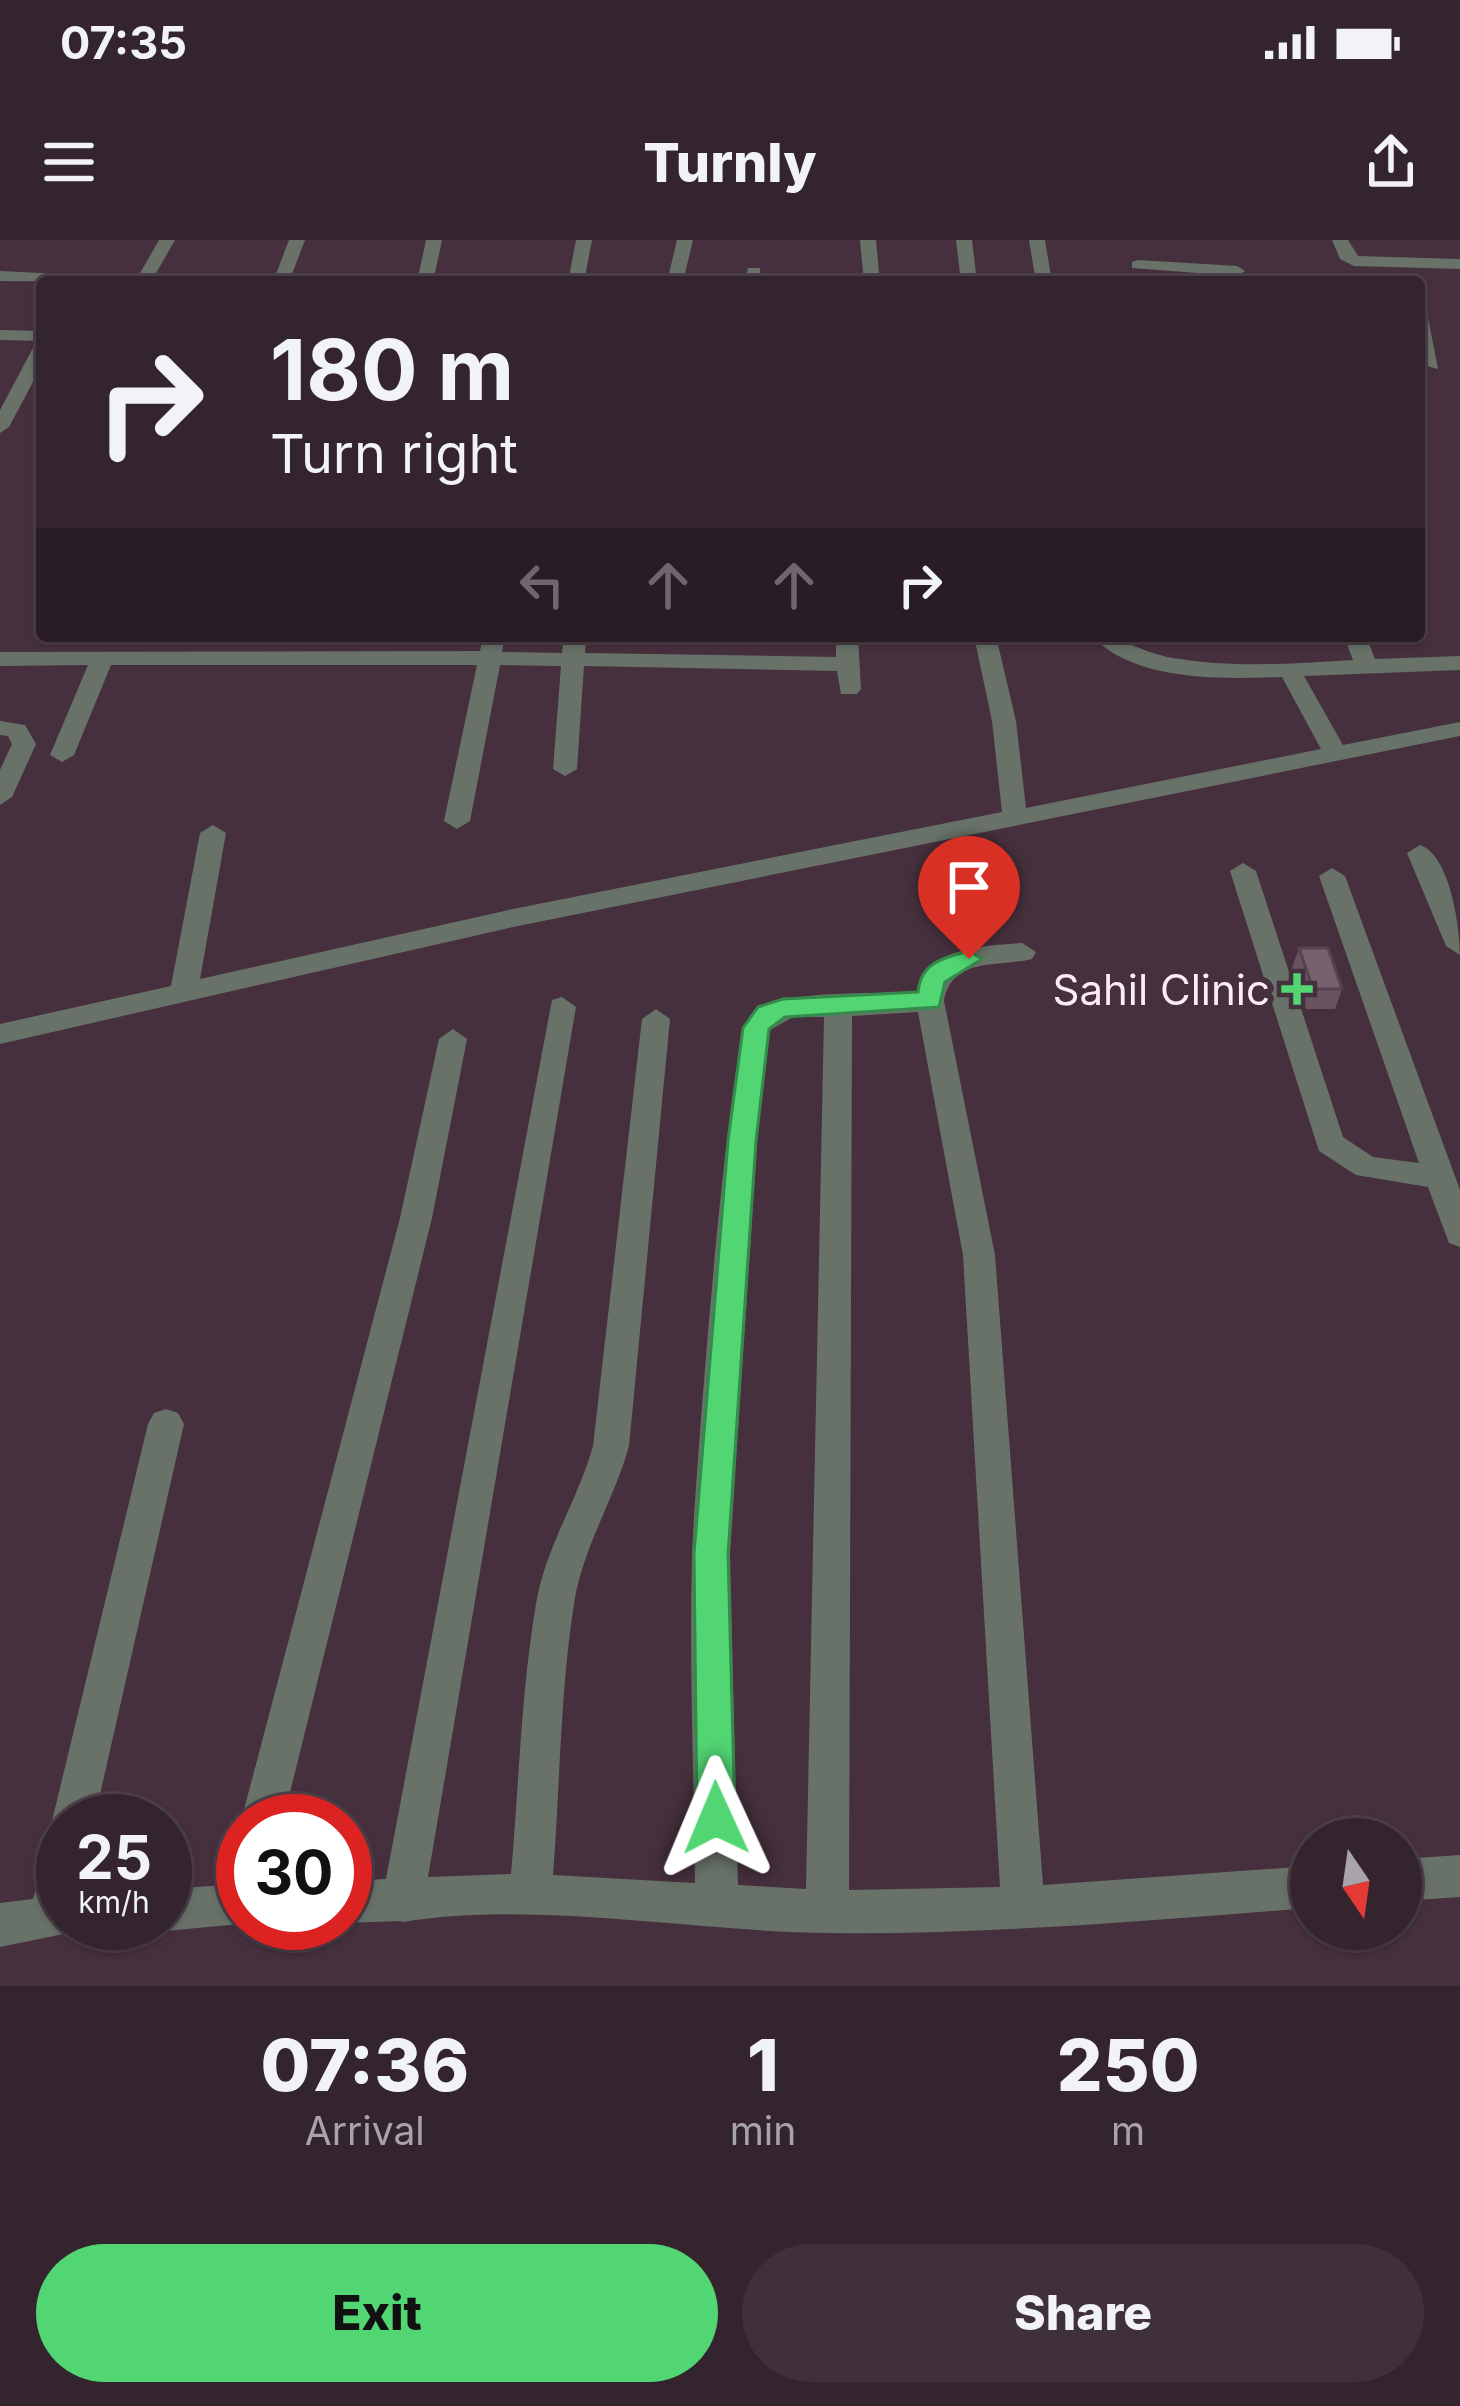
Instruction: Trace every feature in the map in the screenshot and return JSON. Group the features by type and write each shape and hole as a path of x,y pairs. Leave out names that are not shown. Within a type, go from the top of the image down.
{"street":[{"path":"146,276 167,240"},
{"path":"283,276 298,240"},
{"path":"426,276 434,240"},
{"path":"577,276 584,240"},
{"path":"676,276 685,240"},
{"path":"868,240 871,276"},
{"path":"964,240 968,276"},
{"path":"1037,240 1044,276"},
{"path":"1135,240 1139,274 1237,271"},
{"path":"1340,240 1346,256 1354,261 1460,264"},
{"path":"1406,240 1416,262"},
{"path":"0,276 36,278"},
{"path":"0,335 36,336"},
{"path":"0,427 36,358"},
{"path":"565,770 575,642"},
{"path":"847,642 849,689"},
{"path":"986,642 1004,721 1015,818"},
{"path":"1110,642 1128,656 1152,663 1288,668 1460,663"},
{"path":"1357,642 1366,666"},
{"path":"457,821 492,648"},
{"path":"0,659 358,656 492,648 573,662 848,664"},
{"path":"62,755 102,658"},
{"path":"1288,668 1336,755"},
{"path":"0,728 17,730 24,744 0,797"},
{"path":"0,1034 536,914 1460,729"},
{"path":"184,992 213,832"},
{"path":"1420,853 1460,946"},
{"path":"1243,871 1330,1143 1343,1157 1368,1170 1439,1176"},
{"path":"1332,876 1460,1234"},
{"path":"1022,952 944,966 932,979 930,1001 979,1255 1023,1908"},
{"path":"717,1906 711,1554 742,1141 756,1028 767,1014 783,1008 930,1001"},
{"path":"826,1912 838,1006"},
{"path":"403,1901 562,1007"},
{"path":"530,1895 556,1602 572,1543 600,1485 611,1446 656,1019"},
{"path":"269,1794 416,1218 453,1039"},
{"path":"79,1794 166,1424"},
{"path":"1422,1879 1460,1876"},
{"path":"372,1902 530,1895 826,1912 1023,1908 1290,1889"},
{"path":"0,1925 36,1920"}],"building":[{"path":"1299,948 1328,948 1342,989 1313,989"}],"place":[{"name":"Sahil Clinic","path":"1297,989"}],"route":[{"path":"716,1818 711,1554 742,1141 756,1028 760,1019 783,1008 930,1001 932,979 944,966 969,959"}]}
